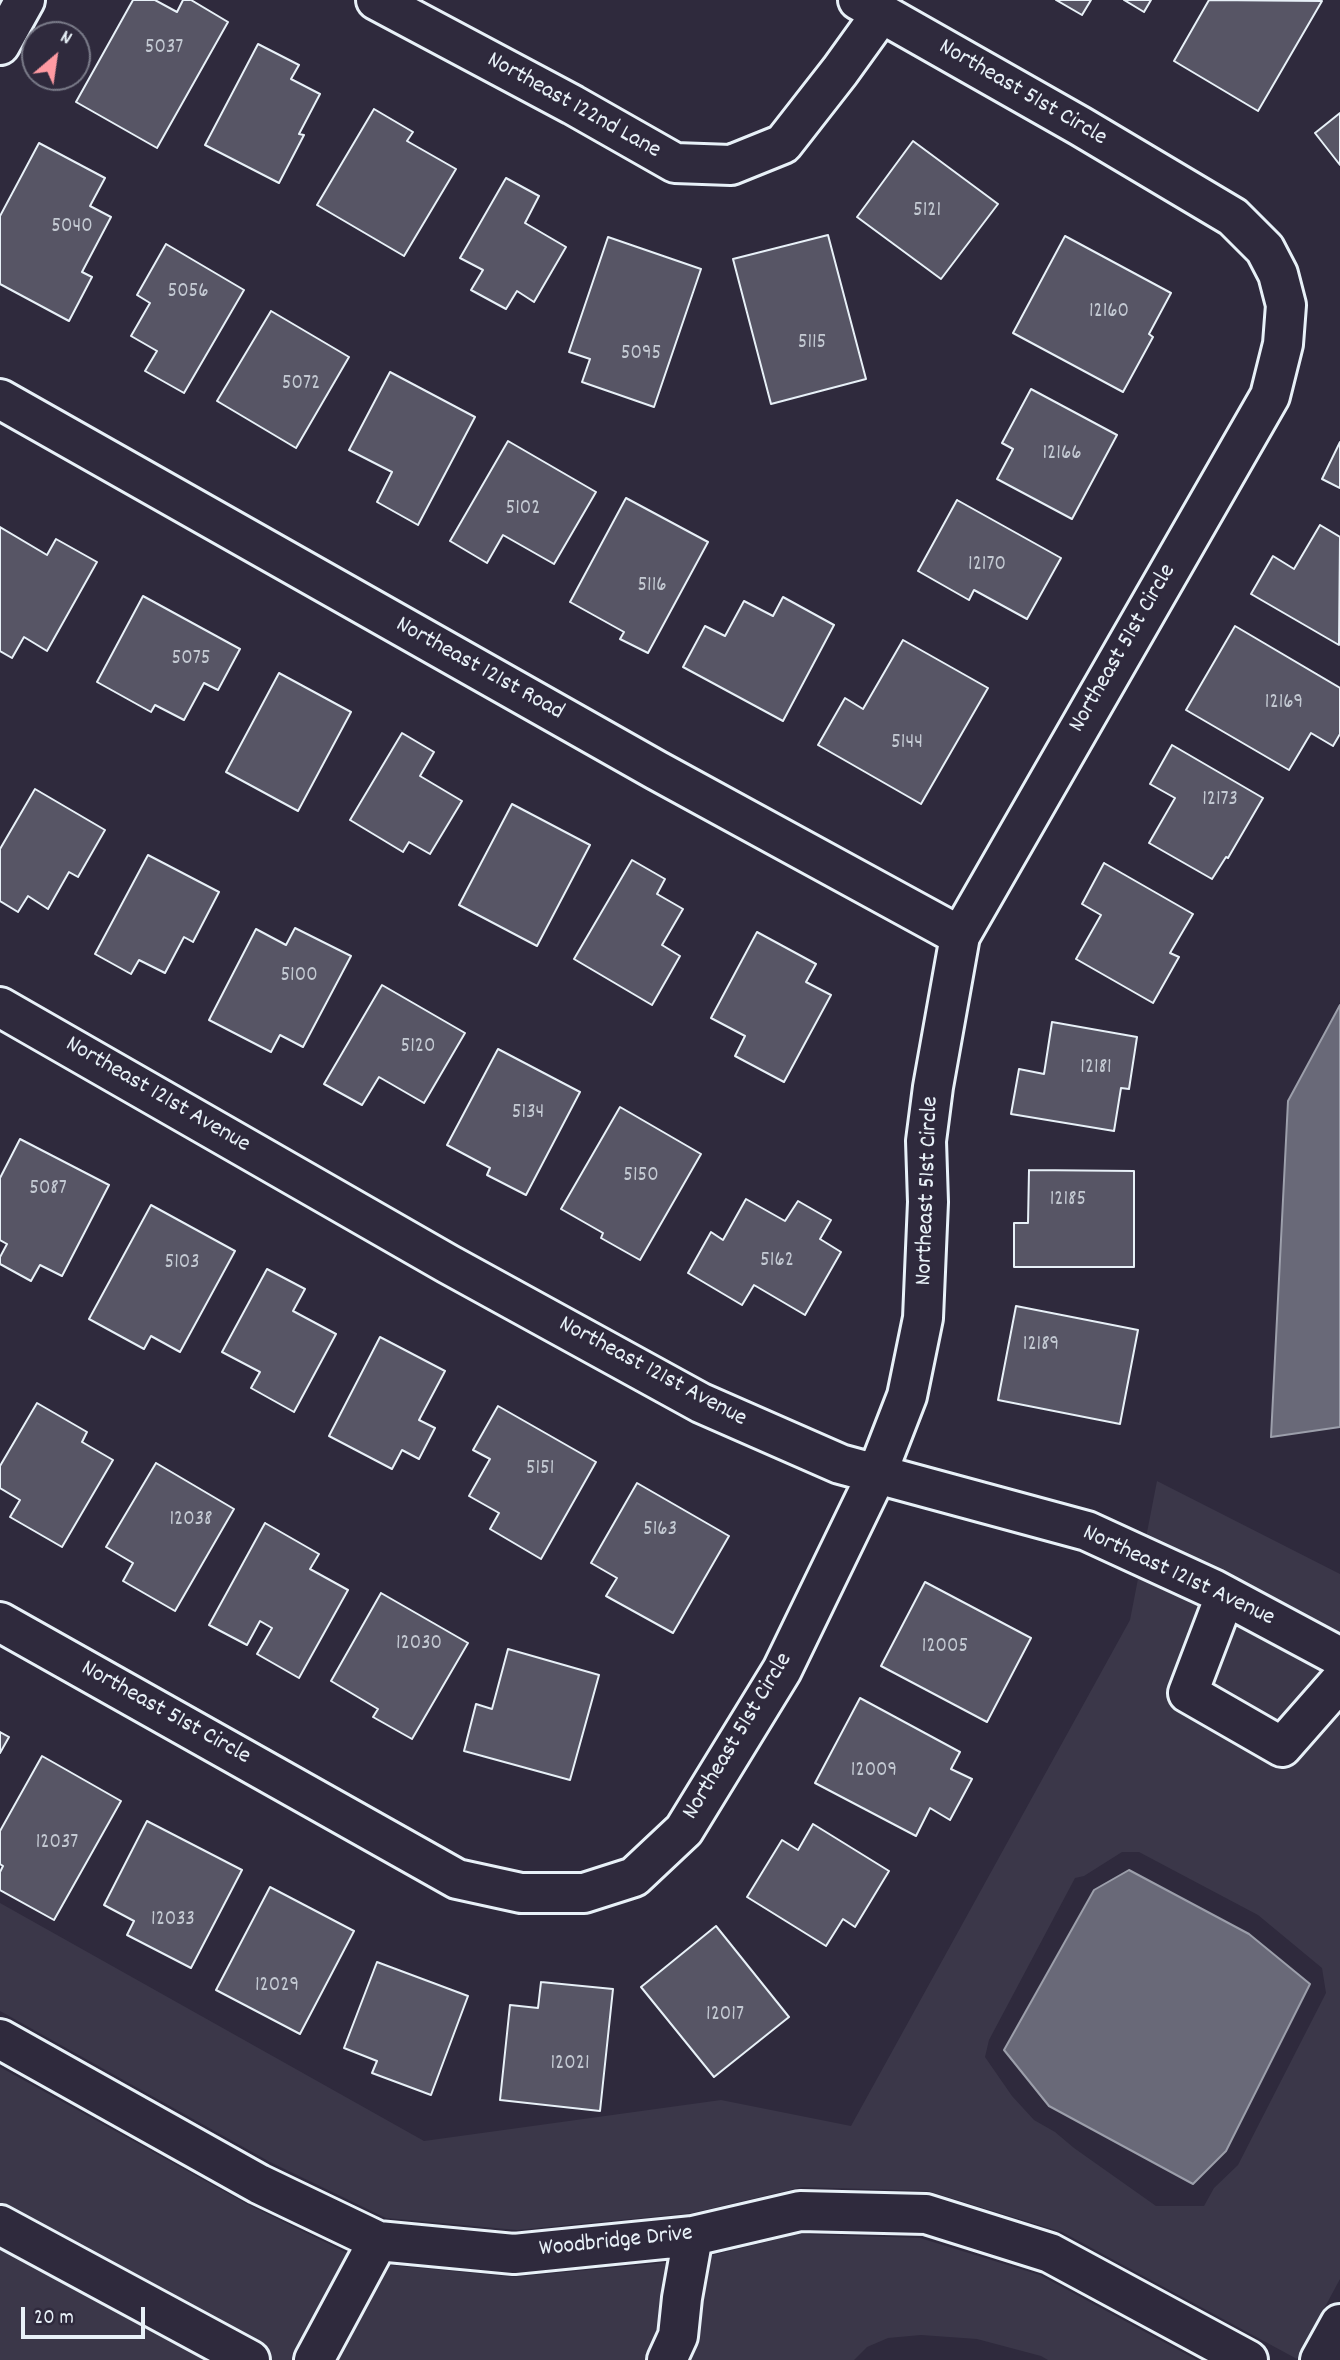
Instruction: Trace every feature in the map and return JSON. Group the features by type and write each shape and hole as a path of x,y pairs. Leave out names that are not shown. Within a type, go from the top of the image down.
{"street":[{"path":"0,45 25,0"},
{"name":"Northeast 122nd Lane","path":"376,0 573,105 675,163 731,165 783,144 840,71 870,7"},
{"name":"Northeast 51st Circle","path":"0,1622 457,1879 522,1894 584,1893 634,1877 684,1830 782,1670 876,1476 907,1396 923,1318 928,1214 926,1142 960,936 1270,396 1283,344 1286,305 1278,274 1265,249 1233,217 1080,126 870,7"},
{"name":"Northeast 121st Road","path":"0,399 668,776 960,936"},
{"name":"Northeast 121st Avenue","path":"0,1007 448,1264 701,1403 840,1464 876,1476 1087,1531 1225,1595 1340,1657"},
{"path":"1225,1595 1188,1693 1282,1747 1340,1681"},
{"name":"Woodbridge Drive","path":"0,2039 259,2184 378,2241 514,2254 693,2236 800,2211 926,2214 1050,2253 1248,2360"},
{"path":"0,2225 250,2360"},
{"path":"667,2360 678,2336 693,2236"},
{"path":"314,2360 378,2241"},
{"path":"1320,2360 1340,2324"}],"shaded area":[{"path":"1157,1481 1340,1574 1340,2279 1297,2359 1062,2232 928,2191 802,2187 692,2213 517,2230 386,2218 270,2162 0,2011 0,1903 424,2141 721,2100 851,2126 1130,1620","holes":["1122,1852 1139,1852 1258,1915 1322,1968 1326,1993 1238,2165 1214,2188 1204,2206 1156,2206 1055,2132 1034,2120 1012,2096 985,2057 989,2040 1075,1878 1084,1876"]},
{"path":"0,2067 247,2204 368,2263 514,2277 693,2260 799,2234 920,2238 1040,2275 1197,2360 1048,2360 977,2339 921,2335 888,2338 867,2347 854,2360 0,2360"}],"water":[{"path":"1340,1005 1340,1427 1271,1437 1288,1101"},
{"path":"1129,1870 1249,1934 1310,1984 1226,2151 1193,2184 1049,2106 1004,2050 1094,1890"}],"building":[{"path":"133,0 155,0 177,12 183,0 191,0 228,22 157,148 76,102 82,91 91,91 91,75"},
{"path":"1056,0 1091,0 1082,15"},
{"path":"1124,0 1151,0 1144,12"},
{"path":"1209,0 1322,1 1258,111 1174,61"},
{"path":"258,44 299,65 291,79 320,94 299,134 304,135 279,183 205,145"},
{"path":"374,109 413,132 407,141 456,169 404,256 317,205"},
{"path":"1340,113 1340,165 1315,133"},
{"path":"913,141 998,204 941,279 857,217"},
{"path":"39,143 105,178 90,206 111,217 82,272 92,277 69,321 0,284 0,216"},
{"path":"506,178 539,196 525,223 566,247 534,302 517,291 506,309 471,290 483,270 460,258"},
{"path":"828,235 866,379 771,404 733,259"},
{"path":"1065,236 1171,293 1149,334 1153,337 1123,392 1013,333"},
{"path":"608,237 701,269 654,407 582,382 590,359 569,352"},
{"path":"166,244 244,290 184,393 145,371 157,351 131,336 150,303 137,295"},
{"path":"271,311 349,357 296,448 217,401"},
{"path":"390,372 475,417 418,525 377,502 392,472 349,450"},
{"path":"1031,389 1117,435 1072,519 997,479 1013,449 1002,443"},
{"path":"508,441 596,492 554,564 503,535 487,563 450,541"},
{"path":"1340,442 1340,488 1322,479"},
{"path":"626,498 708,542 648,653 620,639 624,632 570,602"},
{"path":"957,500 1061,558 1027,619 974,590 969,600 918,571"},
{"path":"1320,525 1340,537 1339,645 1251,594 1273,556 1294,569"},
{"path":"0,527 47,555 56,539 97,562 47,651 24,637 12,658 0,651"},
{"path":"143,596 240,649 218,690 204,683 184,720 155,705 151,712 97,682"},
{"path":"783,597 834,625 783,721 683,667 705,626 725,636 744,601 773,616"},
{"path":"1235,626 1340,688 1340,734 1333,746 1311,733 1289,770 1186,710"},
{"path":"903,640 988,688 921,804 818,745 845,698 863,709"},
{"path":"279,673 351,712 298,811 226,772"},
{"path":"402,733 434,752 420,776 462,801 430,854 409,842 403,852 350,820"},
{"path":"1172,745 1263,798 1228,858 1226,857 1212,879 1149,843 1175,798 1150,784"},
{"path":"35,789 105,830 78,877 69,872 48,909 28,896 18,912 0,901 0,849"},
{"path":"512,804 590,845 537,946 459,905"},
{"path":"148,855 219,892 193,942 184,937 165,973 139,960 131,974 95,954"},
{"path":"632,860 665,879 657,894 683,909 662,945 680,956 652,1005 574,959"},
{"path":"1104,863 1193,914 1170,953 1179,957 1153,1003 1076,959 1101,915 1082,904"},
{"path":"295,928 351,956 303,1047 280,1035 271,1052 209,1020 256,929 286,945"},
{"path":"757,932 816,964 806,982 831,995 784,1082 735,1056 745,1036 711,1018"},
{"path":"382,985 465,1033 424,1103 379,1077 362,1105 324,1084"},
{"path":"1052,1022 1137,1037 1129,1089 1121,1088 1114,1131 1011,1114 1019,1069 1044,1074"},
{"path":"498,1049 580,1092 526,1195 487,1175 490,1168 447,1145"},
{"path":"620,1107 701,1154 640,1260 601,1238 603,1233 561,1209"},
{"path":"20,1139 109,1185 62,1276 40,1265 31,1281 0,1264 0,1257 7,1244 0,1240 0,1178"},
{"path":"1029,1170 1134,1171 1134,1267 1014,1267 1014,1223 1028,1223"},
{"path":"746,1199 785,1221 798,1201 831,1220 820,1239 841,1252 805,1315 754,1285 742,1305 688,1273 711,1232 723,1240"},
{"path":"151,1205 235,1251 180,1352 151,1336 144,1349 89,1319"},
{"path":"267,1269 305,1289 293,1311 336,1334 294,1412 251,1388 260,1372 222,1352"},
{"path":"1016,1306 1138,1330 1120,1424 998,1400"},
{"path":"380,1337 445,1371 419,1420 435,1428 419,1459 402,1450 392,1469 329,1436"},
{"path":"37,1403 87,1432 82,1442 113,1460 62,1547 10,1517 20,1500 0,1488 0,1466"},
{"path":"498,1406 596,1462 541,1559 490,1529 499,1513 469,1496 490,1459 473,1450"},
{"path":"156,1463 234,1509 175,1611 123,1581 133,1563 106,1547"},
{"path":"637,1483 729,1536 673,1633 606,1596 617,1578 591,1563"},
{"path":"265,1523 319,1554 310,1569 348,1590 299,1678 257,1654 272,1628 260,1621 247,1645 209,1625"},
{"path":"925,1582 1031,1638 987,1722 881,1666"},
{"path":"381,1593 468,1643 412,1739 373,1717 378,1709 331,1681"},
{"path":"508,1649 599,1675 570,1780 464,1751 476,1704 492,1709"},
{"path":"860,1698 960,1752 951,1769 972,1779 950,1820 930,1808 916,1836 815,1783"},
{"path":"0,1732 9,1737 0,1753"},
{"path":"42,1756 121,1801 54,1920 0,1890 0,1872 3,1866 0,1864 0,1831"},
{"path":"147,1821 242,1870 191,1968 127,1935 134,1921 104,1905"},
{"path":"813,1824 889,1871 855,1927 843,1919 826,1946 747,1897 782,1840 798,1850"},
{"path":"270,1887 354,1931 300,2034 216,1990"},
{"path":"716,1926 789,2017 714,2077 641,1987"},
{"path":"377,1962 468,1996 431,2095 372,2073 377,2061 344,2048"},
{"path":"541,1982 613,1989 600,2111 500,2100 510,2005 538,2008"}]}
